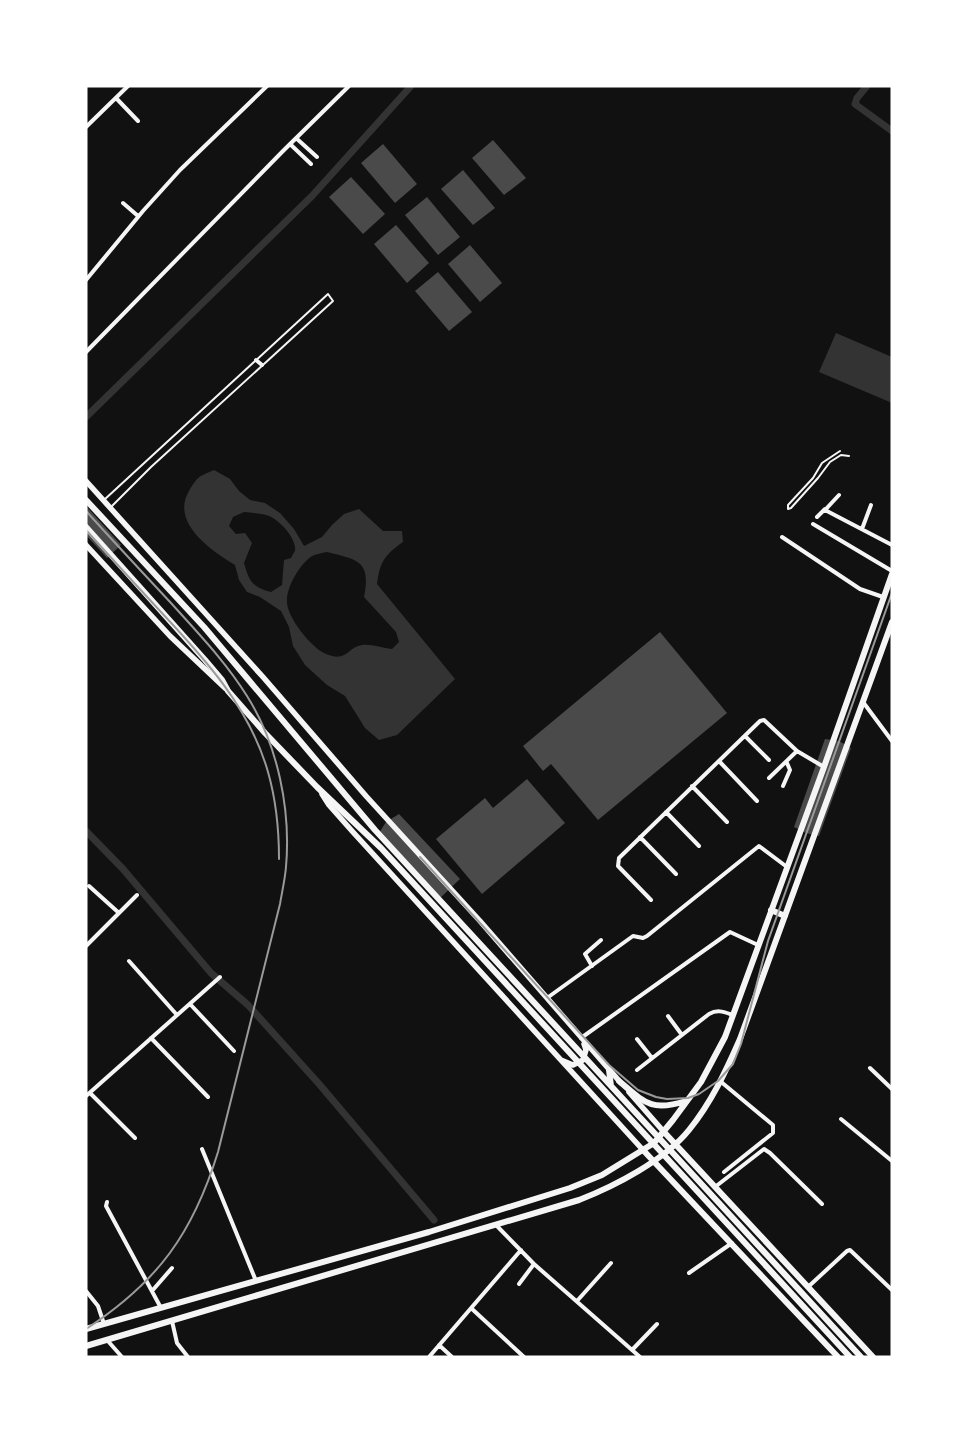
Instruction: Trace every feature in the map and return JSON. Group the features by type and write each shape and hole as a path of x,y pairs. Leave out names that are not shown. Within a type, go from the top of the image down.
{"main road":[{"path":"86,481 547,998 662,1134 675,1144 873,1357"},
{"path":"86,500 204,627 375,830 419,879 861,1357"},
{"path":"86,527 210,665 228,691"},
{"path":"86,545 170,636 228,691 317,787 381,848 850,1357"},
{"path":"86,1329 428,1232 581,1184 618,1166 654,1143 687,1100 716,1056 733,1015 824,768 892,573"},
{"path":"86,1346 579,1200 603,1191 668,1151 689,1130 720,1081 750,1013 892,622"},
{"path":"317,787 329,805 559,1059 643,1150 656,1159 702,1212 838,1357"},
{"path":"771,910 785,916"},
{"path":"559,1059 573,1065 582,1060 586,1050 582,1039"},
{"path":"609,1070 614,1095 651,1135 656,1159"},
{"path":"619,1081 646,1103 652,1105 672,1105 687,1100"},
{"path":"662,1134 671,1158 699,1192 702,1212"}],"street":[{"path":"86,127 128,86"},
{"path":"86,280 138,216 180,170 267,86"},
{"path":"86,352 349,86"},
{"path":"116,98 138,121"},
{"path":"296,138 317,157"},
{"path":"290,144 311,164"},
{"path":"123,203 138,216"},
{"path":"256,360 262,365"},
{"path":"817,517 839,495"},
{"path":"862,529 871,505"},
{"path":"825,509 892,545"},
{"path":"813,524 892,573"},
{"path":"782,537 860,589 884,597"},
{"path":"863,702 892,741"},
{"path":"651,900 618,866 619,858 760,721 764,720 797,751 824,768"},
{"path":"745,736 769,760"},
{"path":"770,778 797,751"},
{"path":"719,761 757,801"},
{"path":"783,786 790,770 787,763"},
{"path":"692,786 727,822"},
{"path":"666,812 699,846"},
{"path":"640,837 676,874"},
{"path":"547,998 633,936 643,938 647,936 759,846 787,867"},
{"path":"89,886 119,913"},
{"path":"86,946 137,895"},
{"path":"582,1039 730,932 758,945"},
{"path":"592,966 585,954 601,940"},
{"path":"129,961 177,1015"},
{"path":"86,1096 220,977"},
{"path":"190,1004 234,1051"},
{"path":"637,1070 715,1011 721,1010 733,1015"},
{"path":"668,1016 682,1035"},
{"path":"151,1038 208,1097"},
{"path":"637,1039 652,1058"},
{"path":"870,1068 892,1089"},
{"path":"720,1081 773,1125 773,1133 724,1172"},
{"path":"90,1093 135,1138"},
{"path":"841,1119 892,1161"},
{"path":"202,1149 256,1281"},
{"path":"715,1187 764,1149 822,1204"},
{"path":"107,1202 106,1206 161,1308"},
{"path":"496,1225 534,1264 640,1357"},
{"path":"689,1273 732,1244"},
{"path":"429,1357 521,1250"},
{"path":"808,1287 846,1251 850,1250 892,1290"},
{"path":"577,1301 611,1263"},
{"path":"519,1284 534,1264"},
{"path":"152,1291 172,1268"},
{"path":"86,1290 98,1306 104,1324"},
{"path":"471,1308 524,1357"},
{"path":"172,1321 177,1343 188,1357"},
{"path":"632,1350 657,1324"},
{"path":"107,1340 122,1357"},
{"path":"439,1345 452,1357"}],"lane":[{"path":"104,500 328,294 332,302 151,467 111,508"},
{"path":"840,451 822,463 813,478 788,504 788,510 818,478 830,462 841,455 849,456"}],"shaded area":[{"path":"836,333 892,357 892,403 819,372"},
{"path":"214,470 230,479 239,491 250,500 265,503 280,513 294,529 304,546 322,537 344,514 359,509 383,531 402,531 403,542 384,559 377,584 455,679 397,735 379,740 365,728 345,696 327,685 305,665 293,646 289,627 281,611 260,597 247,592 239,580 235,565 205,544 189,525 185,514 185,503 189,491 194,482","holes":["244,512 263,514 273,518 290,535 295,546 295,551 291,558 284,560 282,585 271,592 259,588 250,579 244,563 252,543 245,533 236,534 229,526 233,517","327,552 355,560 364,569 366,576 364,597 396,632 399,642 392,649 362,645 357,646 342,656 332,656 313,645 295,623 287,602 291,583 307,560 314,555"]}],"building":[{"path":"493,140 526,178 504,195 472,158"},
{"path":"383,144 417,184 395,203 361,163"},
{"path":"463,170 495,208 473,225 441,189"},
{"path":"351,177 385,214 363,234 329,197"},
{"path":"427,197 460,237 438,255 405,215"},
{"path":"396,225 429,263 407,283 374,244"},
{"path":"470,245 502,283 480,302 448,264"},
{"path":"438,272 472,312 449,331 415,291"},
{"path":"86,506 121,545 107,558 86,535"},
{"path":"660,632 727,713 598,820 551,764 543,771 523,746"},
{"path":"825,739 839,741 851,748 819,836 806,833 794,827"},
{"path":"527,779 565,823 482,894 436,839 485,798 493,808"},
{"path":"399,814 460,879 439,899 379,833 386,822"}],"waterway":[{"path":"86,417 312,196 411,86"},
{"path":"867,86 857,98 855,104 892,131"},
{"path":"86,831 123,869 211,973 248,1005 320,1085 434,1220"}],"railway":[{"path":"86,511 201,637 230,671 247,696 267,735 280,779 284,801 287,845 286,872 280,904 218,1152 208,1181 184,1231 170,1253 153,1274 133,1293 86,1329"},
{"path":"86,530 194,648 238,706 250,727 268,772 276,815 279,859"},
{"path":"420,857 609,1065 638,1090 667,1099 688,1098 699,1094 718,1081 733,1064 741,1044 768,941 892,593"}]}
